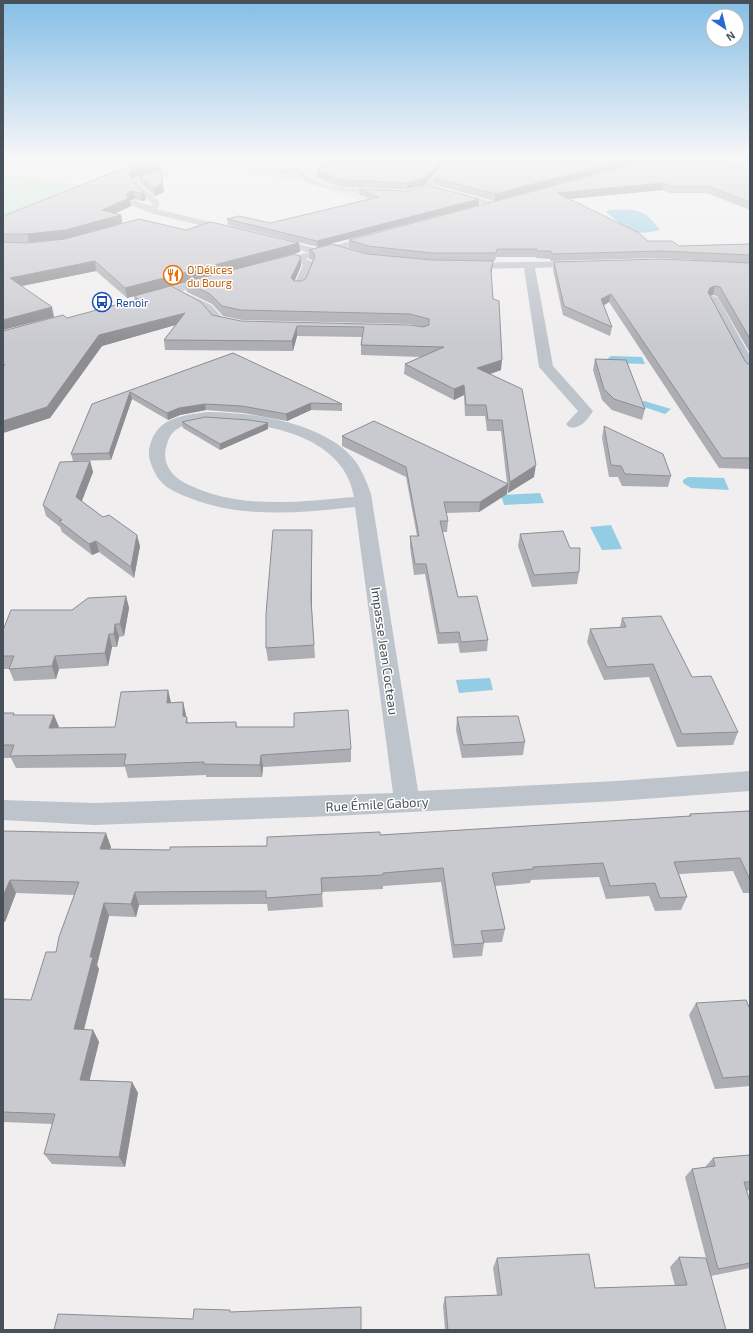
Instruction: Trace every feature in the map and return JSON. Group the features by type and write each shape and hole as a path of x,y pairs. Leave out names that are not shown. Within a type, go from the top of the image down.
{"main road":[{"path":"260,267 387,234"},
{"path":"137,300 224,277"}],"street":[{"path":"186,219 244,233"},
{"path":"264,238 318,252"},
{"path":"332,248 353,254"},
{"path":"296,258 309,264 299,288"},
{"path":"454,265 529,266 594,264"},
{"path":"529,266 546,367 586,411 574,424"},
{"path":"173,290 207,308 218,320 250,325"},
{"path":"713,300 746,354 750,369"},
{"name":"Impasse Jean Cocteau","path":"362,500 309,507 271,507 228,504 196,495 168,481 156,459 158,443 166,429 187,418 210,415 261,419 287,427 318,440 341,454 356,474 362,500 407,802"},
{"name":"Rue Émile Gabory","path":"3,810 94,814 334,806 617,791 750,781"}],"green space":[{"path":"3,219 19,219 3,227"}],"water":[{"path":"615,219 651,219 660,230 642,233 636,232"},
{"path":"611,356 642,357 645,364 613,363 607,359"},
{"path":"644,401 671,409 665,414 638,405"},
{"path":"688,477 724,478 729,490 691,488 683,483 683,480"},
{"path":"540,493 544,503 504,505 501,495"},
{"path":"611,525 622,549 602,550 590,527"},
{"path":"490,678 493,690 459,693 456,680"}],"building":[{"path":"3,219 105,219 65,230 27,234 3,234"},
{"path":"140,219 186,230 211,222 299,243 125,288 95,261 10,278 52,307 3,320 3,242 27,243 65,239"},
{"path":"228,219 253,219 270,223 286,219 401,219 317,241"},
{"path":"427,219 611,219 639,233 648,241 672,241 679,246 750,244 750,255 661,251 552,254 551,251 537,251 537,249 497,249 496,253 432,253 368,246 349,240"},
{"path":"332,244 367,254 432,260 493,261 491,270 493,299 499,301 502,360 477,368 522,389 536,465 510,482 502,420 488,420 486,405 466,405 464,385 454,389 405,364 444,347 361,345 364,327 297,326 292,341 164,340 185,313 99,335 47,407 3,421 3,365 5,365 3,363 3,331 63,315 67,318 138,299 134,296 171,286 201,302 212,315 241,321 410,325 423,327 429,325 429,319 410,314 241,310 222,306 210,294 185,282 295,254 301,257 291,278 294,281 302,281 306,278 315,256 313,252 309,250"},
{"path":"661,259 750,263 750,339 720,287 715,286 710,288 708,292 745,361 750,364 750,458 722,458 611,294 601,299 612,327 564,306 554,262"},
{"path":"233,353 342,404 311,403 286,414 242,406 205,404 179,408 167,413 130,392 109,453 71,454 92,404"},
{"path":"595,359 626,360 645,409 614,399 604,389"},
{"path":"205,417 268,423 220,444 182,422"},
{"path":"374,421 508,484 480,502 444,502 448,521 440,521 458,597 477,596 488,640 461,642 459,632 439,633 426,564 415,564 410,536 419,536 406,467 342,436"},
{"path":"604,426 663,454 671,476 625,474 621,466 611,465"},
{"path":"90,461 76,497 103,517 109,515 137,535 131,567 96,541 89,544 59,521 62,520 43,505 60,462"},
{"path":"273,530 312,530 311,600 314,645 266,648 266,614"},
{"path":"563,531 570,548 580,548 579,572 534,575 520,534"},
{"path":"126,596 120,624 115,624 114,634 109,634 105,653 55,656 52,666 9,669 14,656 3,656 3,630 11,610 72,610 88,598"},
{"path":"661,616 692,677 711,676 738,732 682,734 653,664 607,667 590,629 626,627 622,618"},
{"path":"168,690 167,703 183,702 183,716 187,717 186,723 236,722 236,727 294,727 294,713 348,710 351,749 261,755 260,765 203,764 204,762 124,765 126,754 10,756 14,745 3,745 3,713 14,713 13,715 54,715 49,728 115,727 121,692"},
{"path":"518,716 525,742 463,745 457,717"},
{"path":"750,811 750,880 740,858 674,862 687,897 660,898 655,883 610,886 603,863 533,867 533,869 492,873 505,929 481,931 484,943 454,945 443,868 383,873 383,875 321,878 322,894 266,898 266,891 135,892 131,904 104,903 90,957 93,957 74,1029 93,1030 80,1080 132,1082 119,1157 44,1154 55,1114 3,1112 3,999 31,1000 46,952 56,952 59,937 79,882 10,880 3,896 3,831 106,833 100,849 170,850 170,847 267,846 267,837 380,832 380,835"},
{"path":"746,1000 750,1009 750,1076 723,1078 696,1003"},
{"path":"750,1155 750,1182 744,1182 750,1202 750,1263 718,1269 692,1169 715,1166 713,1158"},
{"path":"589,1254 595,1288 687,1285 679,1257 706,1258 726,1330 448,1330 445,1297 502,1295 497,1258"},
{"path":"361,1307 361,1330 54,1330 58,1314 193,1319 194,1309 230,1310 230,1312"}],"place":[{"name":"O'Délices du Bourg","path":"173,275"},
{"name":"Renoir","path":"102,302"}]}
